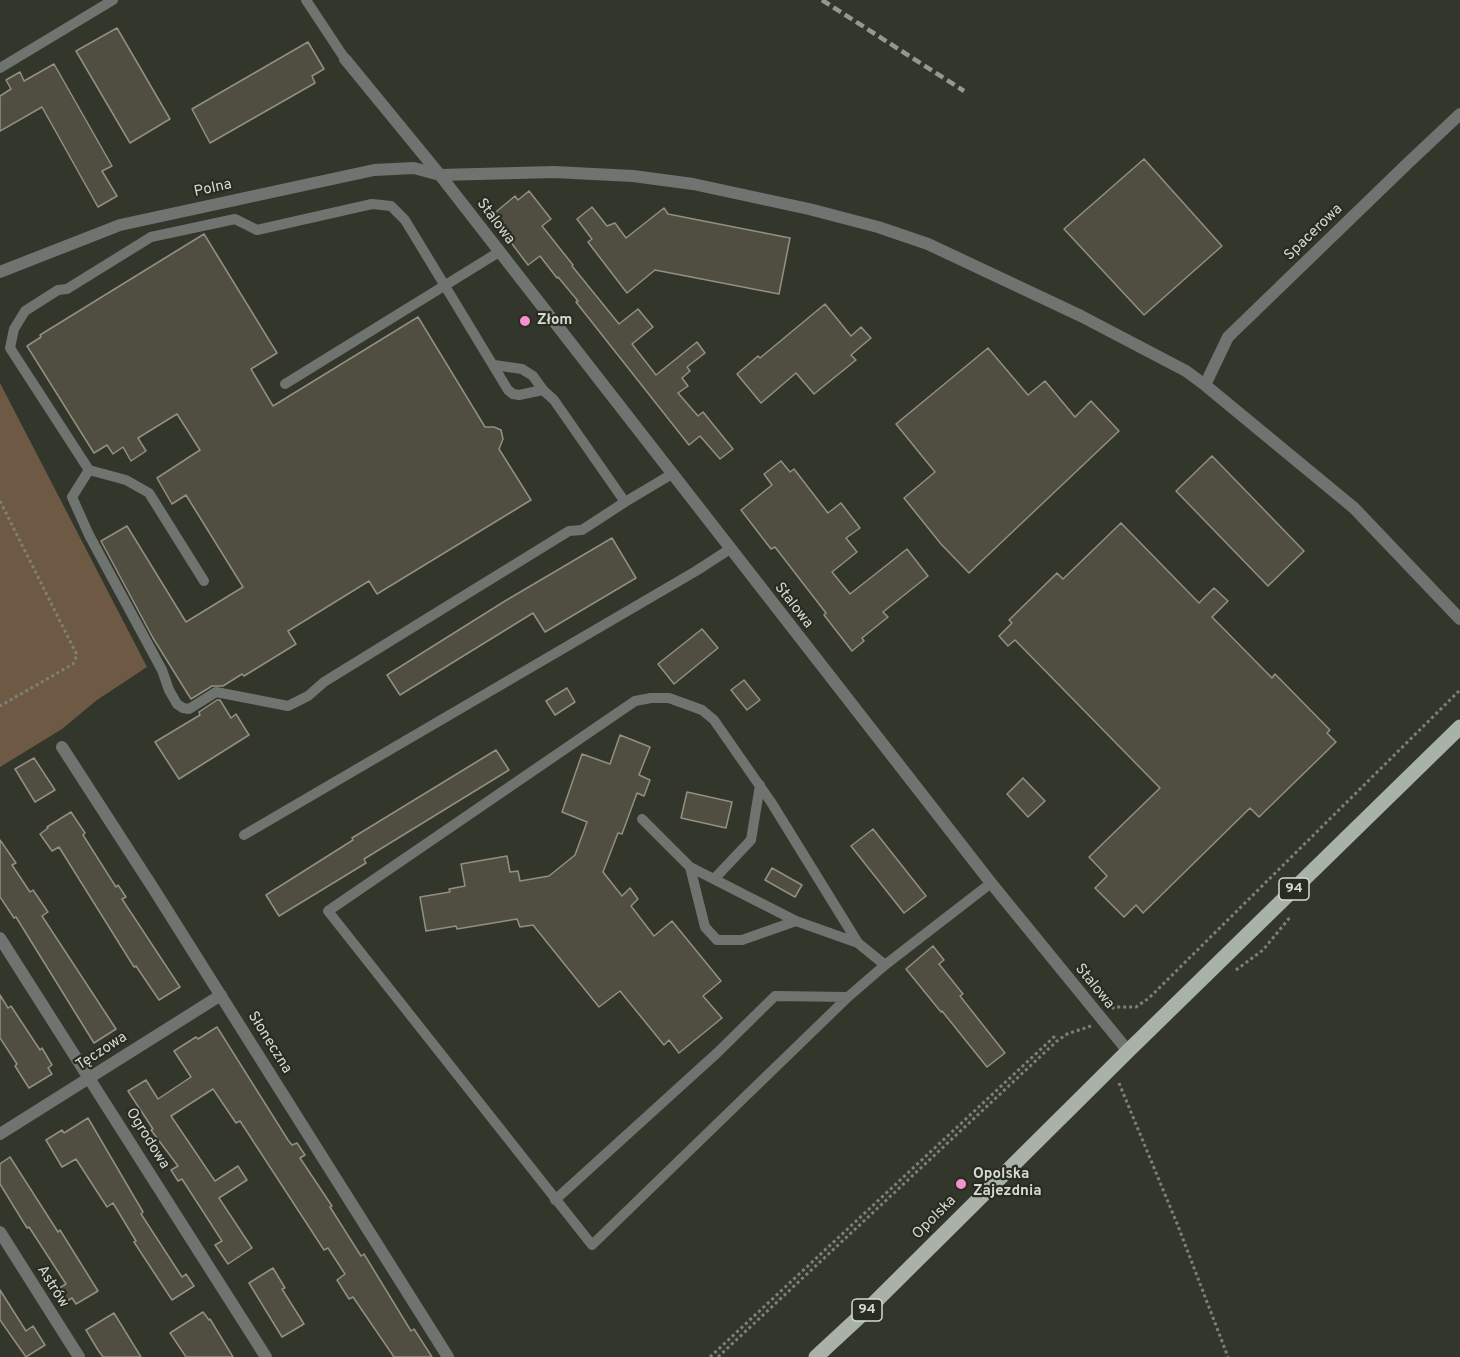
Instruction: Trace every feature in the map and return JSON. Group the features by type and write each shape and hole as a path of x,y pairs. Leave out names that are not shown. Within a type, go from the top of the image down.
{"main road":[{"name":"94","path":"1128,1051 1460,727"},
{"name":"Opolska","path":"816,1357 870,1307 1128,1051"}],"street":[{"name":"Stalowa","path":"345,59 440,175 991,883 1128,1051"},
{"name":"Spacerowa","path":"1205,385 1228,337 1460,114"},
{"name":"Polna","path":"0,272 120,225 374,170 414,168 440,175 554,172 633,176 741,193 878,227 928,244 1017,284 1186,371 1354,508 1460,620"},
{"name":"Słoneczna","path":"62,747 448,1357"},
{"name":"Ogrodowa","path":"0,938 266,1357"},
{"name":"Tęczowa","path":"0,1134 221,995"},
{"name":"Astrów","path":"0,1232 79,1357"}],"lane":[{"path":"0,68 113,0"},
{"path":"306,0 345,59"},
{"path":"10,348 14,328 25,311 58,290 67,289 151,237 228,220 242,222 257,230 372,204 391,206 405,220 508,390 513,394 543,390"},
{"path":"285,384 499,252"},
{"path":"0,342 10,348 89,470 126,480 149,493 204,581"},
{"path":"495,367 522,369 533,376 554,400 626,502"},
{"path":"89,470 72,497 89,535 162,670 169,690 180,707 189,709 216,692 288,706 308,696 324,682 569,531 582,530 672,474"},
{"path":"244,835 730,549"},
{"path":"858,943 820,878 760,785 714,720 702,710 669,698 635,701 328,911 592,1245 848,997 885,965 991,883"},
{"path":"715,878 751,840 760,785"},
{"path":"642,819 690,867 796,921 858,943 885,965"},
{"path":"690,867 705,927 717,940 742,940 796,921"},
{"path":"555,1200 717,1053 774,996 848,997"}],"path":[{"path":"0,501 77,655 73,664 0,706"},
{"path":"1112,1009 1136,1006 1149,998 1460,690"},
{"path":"718,1357 1057,1041 1067,1034 1088,1028"},
{"path":"710,1357 1055,1036"},
{"path":"1113,1066 1228,1357"}],"shaded area":[{"path":"0,383 147,667 97,700 62,729 0,767"}],"building":[{"path":"117,28 170,119 130,143 76,51"},
{"path":"308,42 324,69 312,76 315,83 210,143 192,109"},
{"path":"54,64 112,166 102,171 117,196 98,207 42,107 0,131 0,96 11,89 6,80 20,72 24,81"},
{"path":"1144,159 1222,246 1144,315 1064,229"},
{"path":"529,191 551,219 542,226 619,324 638,309 653,327 632,344 656,375 697,342 705,353 687,367 690,371 682,378 688,386 678,393 698,416 703,412 733,449 720,459 700,436 689,445 576,302 578,301 540,256 528,265 491,216 515,196 518,200"},
{"path":"592,207 607,226 615,223 626,238 664,208 668,214 790,238 779,294 655,270 627,293 588,242 592,239 577,219"},
{"path":"204,234 277,353 251,369 273,406 418,317 485,427 501,430 503,439 499,449 531,500 377,594 369,581 288,631 296,644 244,676 242,674 223,686 212,686 191,699 153,638 101,541 127,526 186,622 243,587 186,495 172,504 157,478 200,450 177,414 138,438 146,451 131,461 123,447 113,454 107,445 94,453 27,346 41,337 40,335"},
{"path":"825,304 851,336 861,327 871,338 851,355 856,360 814,394 796,373 761,403 737,374"},
{"path":"988,348 1028,395 1045,381 1075,417 1091,401 1119,431 969,573 941,544 904,498 935,472 896,424"},
{"path":"1212,456 1304,551 1268,586 1176,491"},
{"path":"781,461 790,472 794,469 828,513 841,503 860,528 846,538 857,552 832,572 850,594 907,549 928,576 883,612 888,617 862,638 864,641 852,651 775,547 771,549 741,510 772,485 764,474"},
{"path":"1121,523 1199,603 1214,588 1228,601 1212,617 1272,678 1275,674 1330,730 1327,733 1336,742 1259,817 1250,808 1143,913 1136,905 1124,917 1095,888 1107,876 1089,857 1160,788 1015,640 1008,646 999,636 1012,623 1009,620 1057,573 1063,579"},
{"path":"612,538 636,578 545,632 533,613 400,695 387,675 505,601"},
{"path":"702,629 718,648 674,684 658,664"},
{"path":"744,680 760,700 747,710 731,690"},
{"path":"567,688 575,702 555,715 546,701"},
{"path":"220,700 231,718 236,714 249,735 179,779 155,742 200,715 199,712"},
{"path":"620,735 650,747 639,775 650,780 644,796 637,793 622,834 618,833 603,872 622,896 630,888 638,899 631,906 654,936 672,921 721,981 703,996 722,1018 679,1053 669,1040 664,1045 620,991 599,1007 533,925 520,927 517,919 457,929 456,926 426,931 420,897 450,892 449,889 465,886 461,864 507,856 510,872 518,871 520,881 549,876 575,855 587,822 562,812 582,754 610,764"},
{"path":"496,750 509,770 364,859 366,863 279,916 266,895 353,840 352,838"},
{"path":"34,758 55,790 35,802 15,769"},
{"path":"1023,778 1045,801 1028,817 1007,794"},
{"path":"687,792 732,802 726,828 681,818"},
{"path":"71,812 116,887 118,885 126,897 122,899 180,987 159,1000 136,966 134,967 59,847 52,851 40,834"},
{"path":"873,829 926,896 904,913 851,846"},
{"path":"0,840 16,863 12,865 30,892 33,890 48,912 42,916 116,1029 94,1043 16,917 14,918 0,897"},
{"path":"772,868 802,885 795,897 765,880"},
{"path":"933,946 944,960 939,964 963,994 960,996 1005,1053 987,1067 906,969"},
{"path":"0,995 8,1008 11,1006 52,1065 48,1068 52,1074 29,1088 0,1038"},
{"path":"217,1027 288,1140 292,1145 297,1143 305,1155 300,1158 332,1206 330,1207 361,1256 364,1254 411,1331 414,1329 432,1357 394,1357 353,1297 349,1299 337,1280 345,1274 328,1248 324,1250 240,1121 236,1123 213,1089 171,1116 215,1181 238,1166 247,1180 219,1198 252,1248 228,1264 215,1245 222,1241 182,1179 178,1181 171,1170 178,1166 151,1130 153,1129 128,1091 146,1080 158,1099 191,1077 174,1051"},
{"path":"88,1118 143,1212 141,1214 182,1277 186,1274 194,1286 172,1300 134,1242 136,1241 113,1203 107,1207 76,1159 62,1167 46,1140 62,1130 64,1133"},
{"path":"10,1157 98,1291 76,1304 72,1298 64,1303 56,1290 66,1284 0,1184 0,1164"},
{"path":"273,1268 285,1288 282,1289 304,1324 282,1337 249,1283"},
{"path":"0,1290 26,1331 33,1326 45,1345 26,1357 0,1320"},
{"path":"203,1312 210,1319 233,1357 186,1357 170,1333"},
{"path":"114,1313 141,1357 103,1357 98,1350 86,1330"}],"railway":[{"path":"822,0 964,91"}],"place":[{"name":"Złom","path":"525,321"},
{"name":"Opolska Zajezdnia","path":"961,1184"}]}
